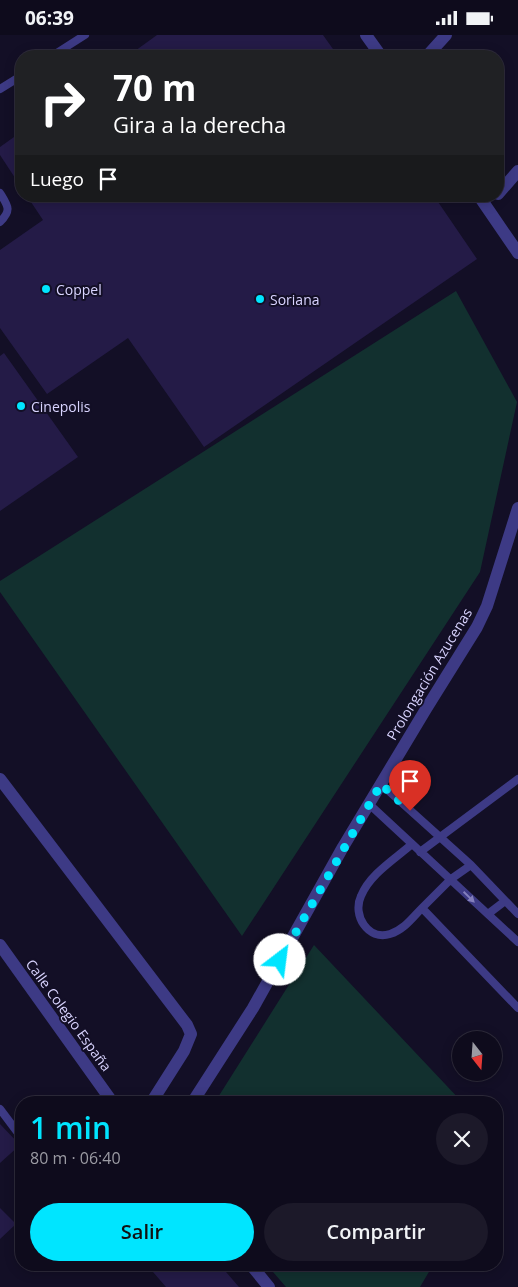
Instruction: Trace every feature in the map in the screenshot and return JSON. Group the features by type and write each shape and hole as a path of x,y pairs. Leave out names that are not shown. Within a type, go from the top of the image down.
{"street":[{"path":"366,35 377,50"},
{"path":"432,50 446,35"},
{"path":"504,186 518,171"},
{"path":"483,202 518,253"},
{"name":"Prolongación Azucenas","path":"196,1096 253,1008 369,804 477,627 487,606 518,509"},
{"path":"0,779 187,1025 191,1034 184,1051 155,1096"},
{"name":"Calle Colegio España","path":"0,945 108,1096"},
{"path":"256,1271 270,1287"}],"lane":[{"path":"61,50 85,35"},
{"path":"0,89 15,80"},
{"path":"0,193 7,204 8,212 0,222"},
{"path":"420,852 518,779"},
{"path":"381,784 471,865 518,914"},
{"path":"369,804 518,943"},
{"path":"412,844 379,872 364,889 358,904 358,912 363,924 370,932 384,935 403,928 451,879 471,865"},
{"path":"488,915 505,901"},
{"path":"422,907 518,1008"},
{"path":"0,1109 15,1129"}],"green space":[{"path":"456,291 517,402 480,572 242,936 0,592 0,581"},
{"path":"314,945 456,1096 219,1096"},
{"path":"272,1271 429,1271 420,1287 286,1287"}],"building":[{"path":"157,35 323,35 334,50 136,50"},
{"path":"15,136 15,178 0,155 0,147"},
{"name":"Soriana","path":"31,202 438,202 477,259 204,447 128,338 47,394 0,328 0,250 43,220"},
{"name":"Cinepolis","path":"4,353 78,457 0,511 0,356"},
{"path":"0,1124 15,1140 15,1150 0,1163"},
{"path":"0,1208 15,1225 0,1239"},
{"path":"152,1271 225,1271 239,1287 166,1287"}],"place":[{"name":"Coppel","path":"46,289"},
{"name":"Soriana","path":"260,299"},
{"name":"Cinepolis","path":"21,406"}],"route":[{"path":"280,960 381,784 410,811"}]}
